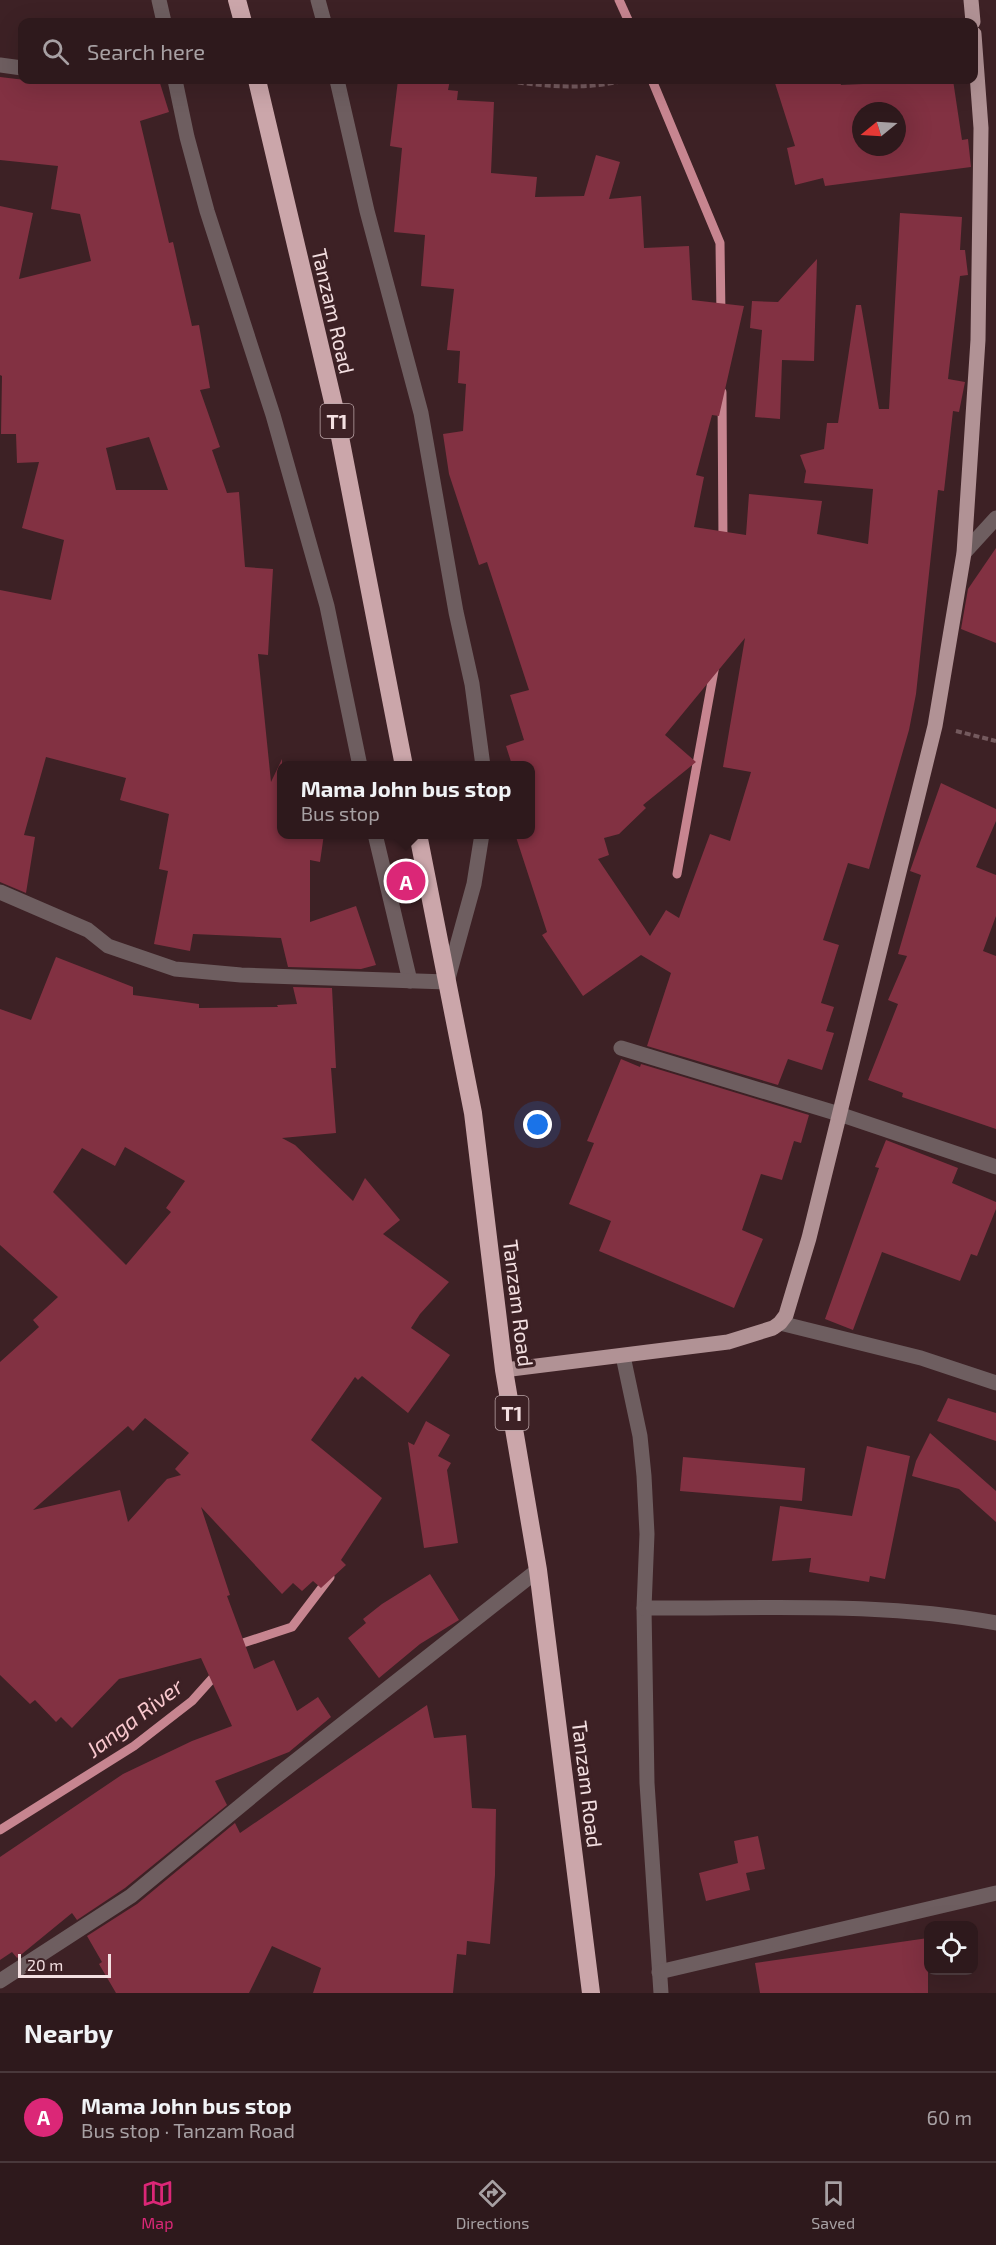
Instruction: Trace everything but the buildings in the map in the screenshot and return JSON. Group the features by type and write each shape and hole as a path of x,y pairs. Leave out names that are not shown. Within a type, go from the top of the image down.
{"highway":[{"path":"237,0 242,18"},
{"name":"Tanzam Road","path":"258,84 334,406 403,761"},
{"name":"Tanzam Road","path":"418,839 473,1113 504,1370 538,1570 591,1993"}],"main road":[{"path":"971,0 973,18"},
{"path":"504,1370 728,1342 751,1336 780,1323 786,1315 796,1286 935,726 964,553 978,316 981,128 978,84"}],"street":[{"path":"159,0 163,18"},
{"path":"318,0 323,18"},
{"path":"0,65 18,67"},
{"path":"176,84 207,211 273,415 327,606 359,761"},
{"path":"338,84 367,211 421,412 456,612 472,684 482,761"},
{"path":"964,553 996,518"},
{"path":"376,839 410,981"},
{"path":"0,892 88,930 108,946 176,969 241,975 447,982 474,884 481,839"},
{"path":"621,1048 839,1114 996,1167"},
{"path":"780,1323 921,1358 996,1383"},
{"path":"622,1356 640,1436 644,1476 647,1534 644,1608 647,1784 662,1993"},
{"path":"0,1981 131,1896 279,1774 538,1570"},
{"path":"644,1608 852,1609 932,1614 996,1623"},
{"path":"659,1972 996,1893"}],"path":[{"path":"540,84 570,87 611,84"},
{"path":"935,726 996,741"}],"waterway":[{"path":"619,0 627,18"},
{"path":"654,84 720,243 721,316"},
{"path":"722,392 723,544"},
{"path":"677,874 715,665"},
{"name":"Janga River","path":"237,1650 243,1643 292,1627 330,1577"},
{"name":"Janga River","path":"0,1830 134,1746 192,1701 218,1672"}],"place":[{"name":"Mama John bus stop","path":"406,881"}]}
